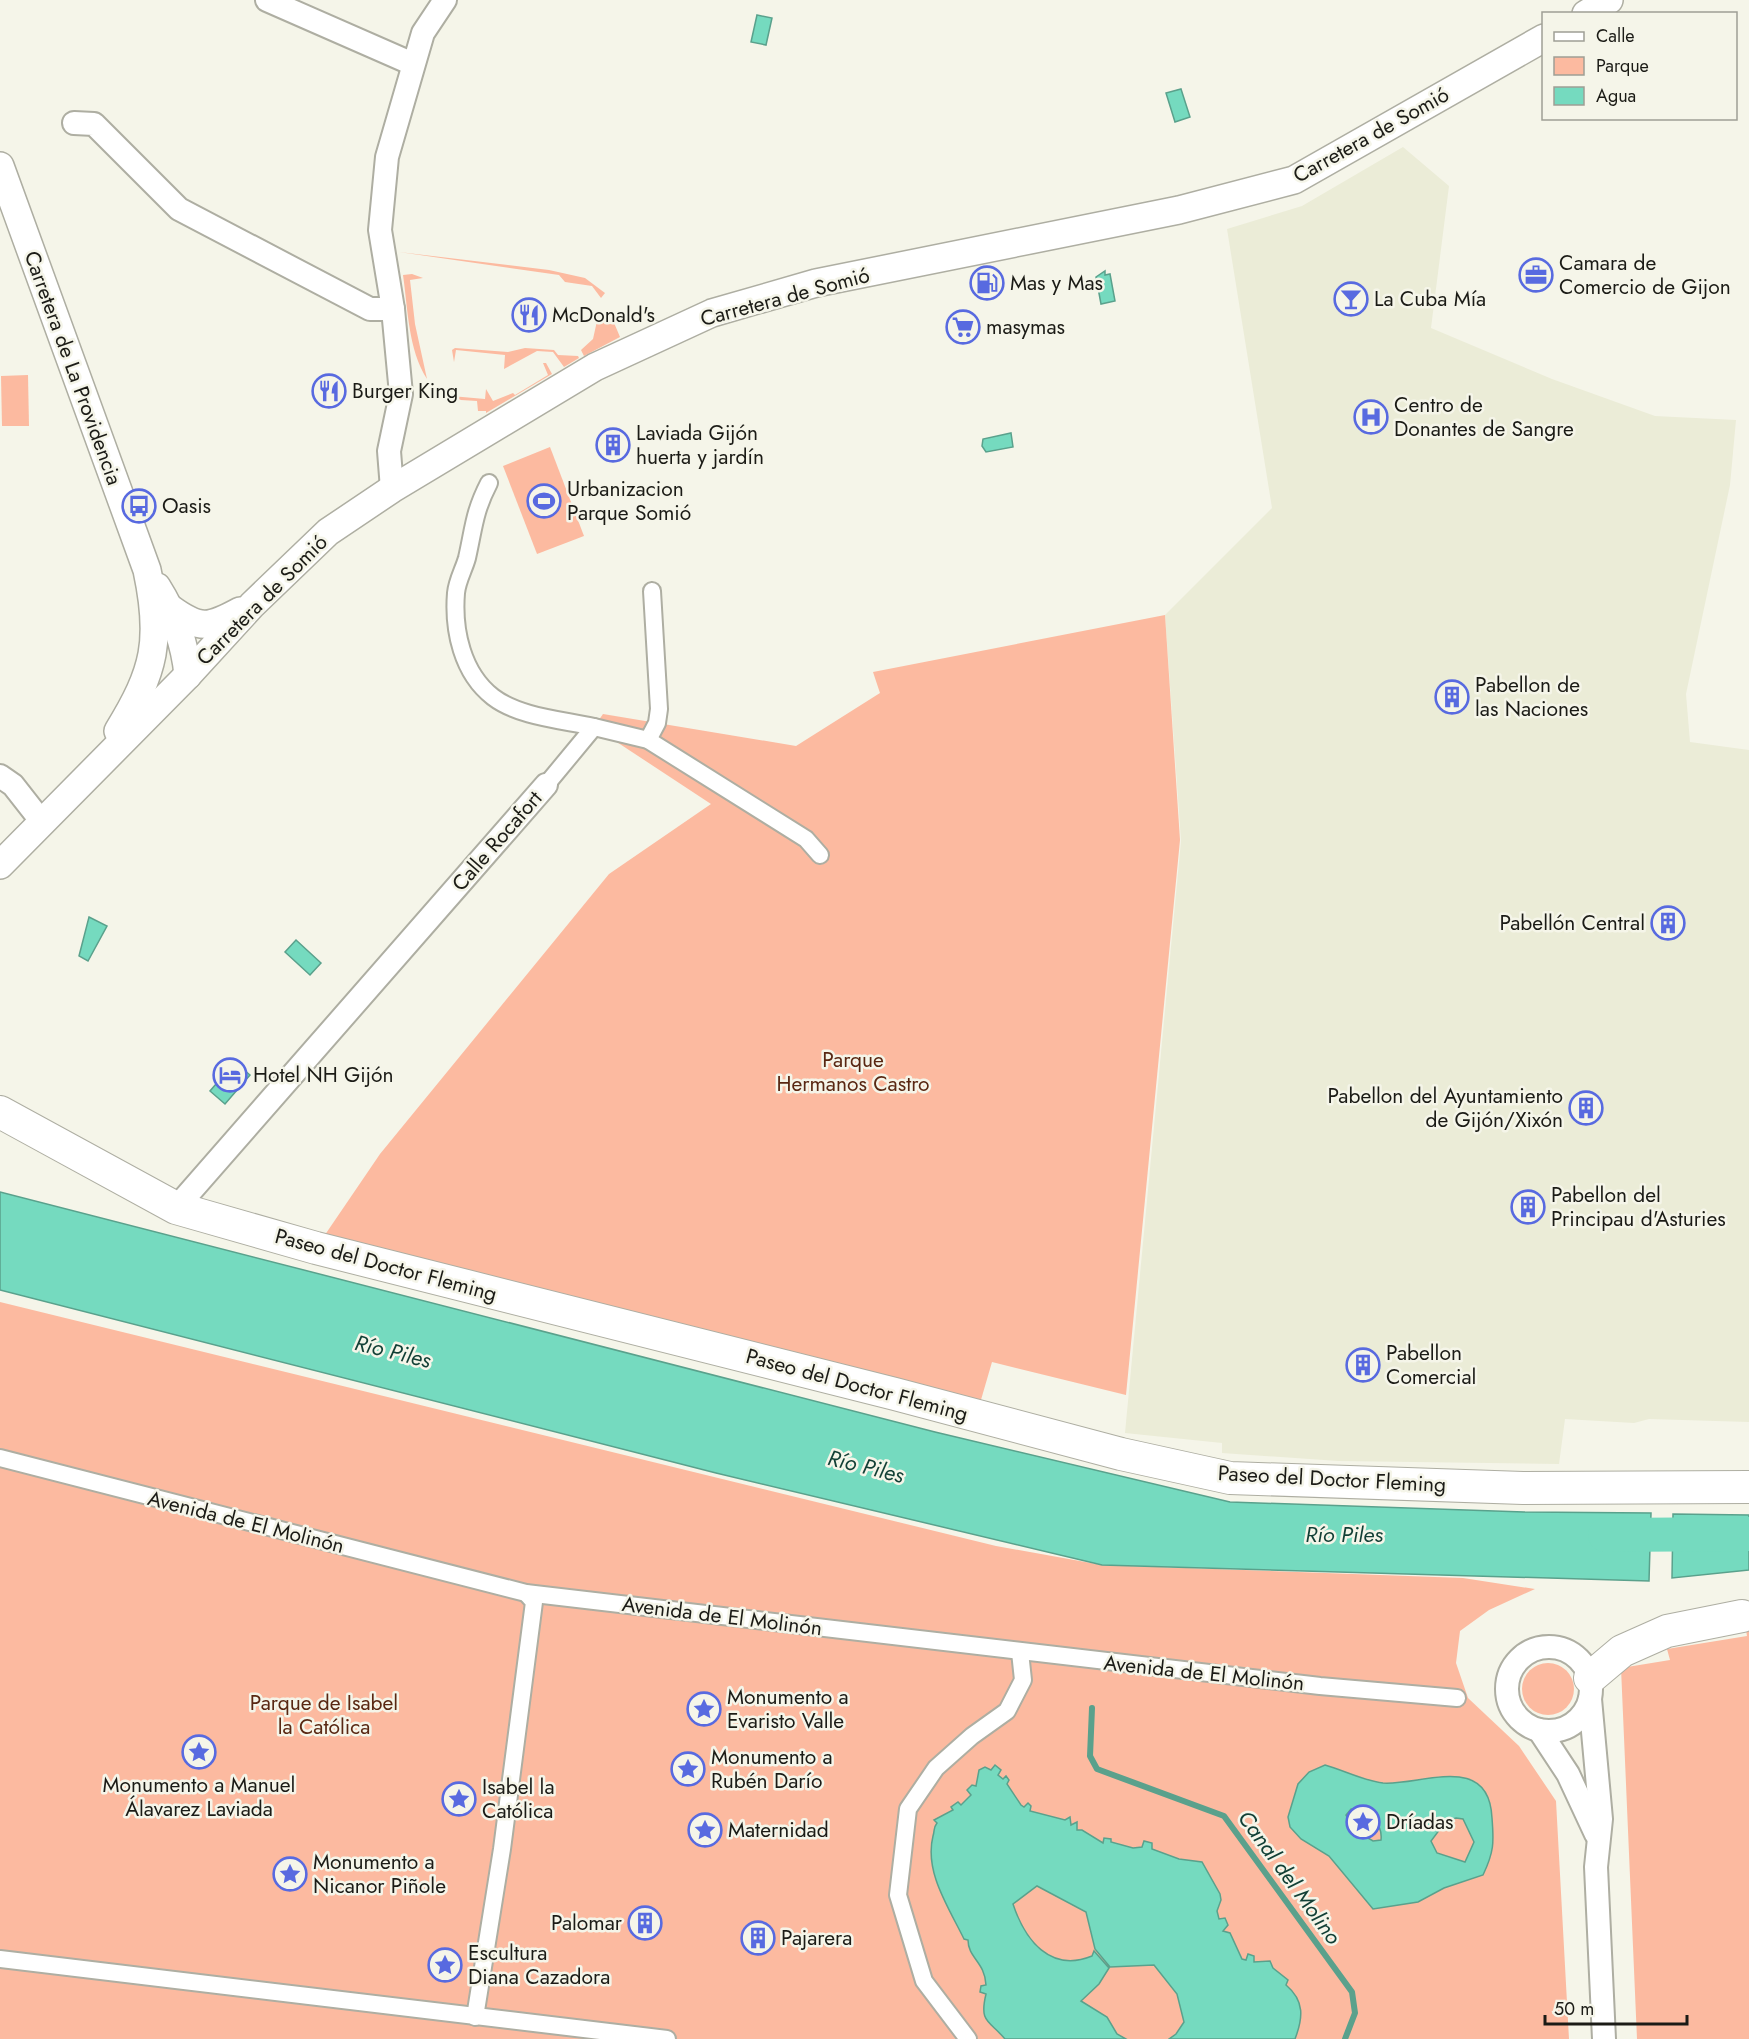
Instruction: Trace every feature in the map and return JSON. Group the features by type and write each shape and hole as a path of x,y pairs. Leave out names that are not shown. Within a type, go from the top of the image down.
{"main road":[{"name":"Paseo del Doctor Fleming","path":"0,1112 176,1208 316,1248 895,1394 1121,1454 1230,1478 1523,1488 1749,1487"},
{"path":"1590,1689 1622,1651 1667,1631 1742,1616"}],"street":[{"path":"267,0 413,64"},
{"path":"392,489 389,451 401,394 393,309 380,230 387,157 423,33 445,0"},
{"path":"1589,12 1609,0"},
{"name":"Carretera de Somió","path":"97,765 188,675 252,604 328,532 392,489 595,367 712,313 816,284 1179,210 1294,180 1542,39"},
{"path":"75,123 94,124 179,209 370,309 393,309"},
{"name":"Carretera de La Providencia","path":"0,166 163,610 176,656 188,675"},
{"path":"489,483 476,506 466,559 456,591 458,642 476,680 494,698 523,711 648,740 807,839 820,855"},
{"path":"648,740 657,723 659,709 652,591"},
{"path":"163,610 200,625 209,625 252,604"},
{"name":"Carretera de La Providencia","path":"97,765 140,694 152,665 163,610"},
{"name":"Calle Rocafort","path":"176,1208 546,785 594,727"},
{"path":"0,865 97,765"},
{"path":"0,776 13,785 42,822"},
{"name":"Avenida de El Molinón","path":"0,1458 526,1593 1401,1695 1457,1698"},
{"path":"475,2017 502,1849 534,1602 526,1593"},
{"path":"1590,1689 1586,1710 1571,1725 1550,1731 1539,1730 1520,1719 1509,1701 1509,1679 1519,1660 1538,1649 1560,1649 1579,1659 1590,1689 1601,1819 1596,1867 1604,2039"},
{"path":"968,2039 924,1981 898,1895 908,1809 936,1768 972,1736 1007,1711 1023,1680 1020,1652"},
{"path":"1539,1730 1568,1774 1598,1838"},
{"path":"0,1959 667,2039"}],"shaded area":[{"path":"1403,147 1449,186 1431,328 1552,379 1655,416 1736,420 1730,485 1686,694 1690,742 1749,750 1749,1422 1649,1419 1634,1423 1565,1419 1559,1464 1338,1461 1222,1453 1222,1443 1125,1433 1181,841 1165,615 1272,508 1227,229 1302,206"}],"green space":[{"path":"399,252 549,270 585,278 605,293 601,298 592,286 565,282 559,275"},
{"path":"412,274 423,278 410,280 415,324 427,379 412,342 408,315 403,275"},
{"path":"612,318 620,337 584,356 581,350 593,339 597,321 601,323"},
{"path":"455,348 508,352 525,348 554,350 558,355 578,356 579,358 564,367 553,352 537,351 504,369 505,355 456,350 454,362 452,350"},
{"path":"543,363 546,363 552,374 486,413 486,411 478,411 477,401 461,400 451,396 485,399 486,389 493,401 513,393 515,395 548,375"},
{"path":"28,375 29,426 2,426 1,376"},
{"name":"Urbanizacion Parque Somió","path":"550,447 584,536 537,554 503,466"},
{"name":"Parque Hermanos Castro","path":"1165,615 1180,840 1126,1395 992,1362 976,1417 316,1248 380,1154 609,874 711,804 594,727 603,714 796,746 880,693 873,672"},
{"name":"Parque de Isabel la Católica","path":"0,1302 996,1546 1102,1565 1463,1578 1535,1589 1489,1610 1460,1631 1456,1663 1468,1698 1519,1746 1556,1801 1569,2039 0,2039"},
{"path":"1749,1610 1749,2039 1637,2039 1621,1668 1670,1660 1667,1649 1747,1636 1743,1612"},
{"path":"1543,1663 1553,1663 1567,1670 1574,1689 1567,1708 1553,1715 1543,1715 1533,1711 1526,1704 1522,1694 1522,1684 1526,1674 1533,1667"}],"water":[{"path":"757,15 772,18 766,45 751,42"},
{"path":"1181,89 1190,117 1175,122 1166,93"},
{"path":"1105,271 1105,275 1110,274 1115,301 1101,304 1096,277"},
{"path":"1011,433 1013,447 986,452 982,446 983,439"},
{"path":"89,917 107,926 88,961 79,956"},
{"path":"296,940 321,963 310,975 285,952"},
{"path":"235,1062 250,1075 225,1104 210,1091"},
{"path":"0,1192 935,1432 1230,1502 1524,1512 1651,1513 1649,1581 1102,1565 716,1473 0,1290"},
{"path":"1673,1514 1749,1515 1749,1570 1672,1578"},
{"path":"995,1765 1001,1770 998,1775 1003,1779 1006,1776 1009,1780 1007,1784 1021,1805 1024,1807 1028,1803 1031,1806 1030,1811 1065,1820 1070,1817 1071,1825 1077,1822 1077,1830 1082,1830 1103,1843 1104,1838 1111,1839 1111,1842 1133,1848 1142,1847 1144,1841 1152,1843 1152,1849 1179,1859 1202,1862 1220,1894 1221,1900 1217,1911 1219,1919 1225,1918 1228,1925 1223,1931 1230,1933 1242,1959 1246,1960 1248,1954 1254,1956 1254,1962 1270,1961 1273,1968 1288,1980 1286,1985 1297,1997 1301,2017 1295,2039 1169,2039 1176,2034 1184,2022 1177,1994 1154,1965 1110,1967 1095,1949 1086,1912 1037,1886 1013,1904 1024,1930 1041,1950 1052,1957 1077,1960 1092,1956 1094,1951 1109,1968 1099,1984 1081,2001 1107,2017 1117,2034 1126,2039 1005,2039 985,2016 986,1994 980,1992 981,1986 986,1985 985,1977 971,1951 968,1940 964,1939 939,1889 931,1849 937,1823 934,1820 953,1810 951,1807 958,1802 961,1805 971,1795 967,1790 972,1785 976,1786 979,1770 985,1767 991,1770"},
{"path":"1325,1765 1383,1783 1450,1777 1466,1778 1479,1785 1488,1797 1493,1834 1491,1853 1483,1875 1444,1888 1418,1902 1373,1909 1329,1856 1301,1839 1290,1827 1288,1817 1298,1784 1309,1772","holes":["1351,1809 1373,1818 1379,1828 1381,1840 1373,1841 1354,1830 1346,1815","1456,1818 1463,1819 1474,1842 1465,1862 1437,1853 1431,1841 1446,1821"]}],"waterway":[{"name":"Río Piles","path":"1605,1535 1749,1534"},
{"name":"Canal del Molino","path":"1092,1708 1090,1756 1097,1769 1224,1816 1352,1992 1355,2013 1345,2039"}],"place":[{"name":"Camara de Comercio de Gijon","path":"1536,275"},
{"name":"Mas y Mas","path":"987,283"},
{"name":"La Cuba Mía","path":"1351,299"},
{"name":"McDonald's","path":"529,315"},
{"name":"masymas","path":"963,327"},
{"name":"Burger King","path":"329,391"},
{"name":"Centro de Donantes de Sangre","path":"1371,417"},
{"name":"Laviada Gijón huerta y jardín","path":"613,445"},
{"name":"Urbanizacion Parque Somió","path":"544,501"},
{"name":"Oasis","path":"139,506"},
{"name":"Pabellon de las Naciones","path":"1452,697"},
{"name":"Pabellón Central","path":"1668,923"},
{"name":"Hotel NH Gijón","path":"230,1075"},
{"name":"Pabellon del Ayuntamiento de Gijón/Xixón","path":"1586,1108"},
{"name":"Pabellon del Principau d'Asturies","path":"1528,1207"},
{"name":"Pabellon Comercial","path":"1363,1365"},
{"name":"Monumento a Evaristo Valle","path":"704,1709"},
{"name":"Monumento a Manuel Álavarez Laviada","path":"199,1752"},
{"name":"Monumento a Rubén Darío","path":"688,1769"},
{"name":"Isabel la Católica","path":"459,1799"},
{"name":"Dríadas","path":"1363,1822"},
{"name":"Maternidad","path":"705,1830"},
{"name":"Monumento a Nicanor Piñole","path":"290,1874"},
{"name":"Palomar","path":"645,1923"},
{"name":"Pajarera","path":"758,1938"},
{"name":"Escultura Diana Cazadora","path":"445,1965"}]}
